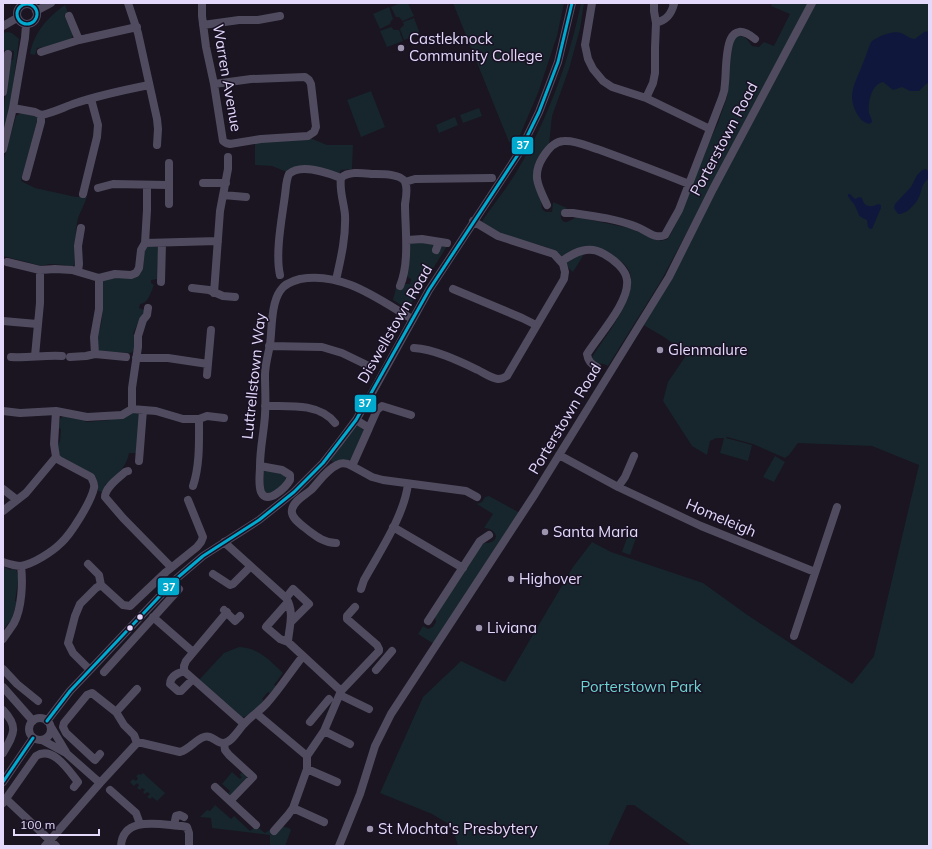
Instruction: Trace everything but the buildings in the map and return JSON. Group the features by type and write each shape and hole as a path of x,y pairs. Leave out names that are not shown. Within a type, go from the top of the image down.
{"street":[{"path":"36,11 50,3"},
{"path":"128,3 136,27 157,119 157,145"},
{"name":"Warren Avenue","path":"202,3 206,47 214,84 222,139 226,144 311,135 314,132 316,127 311,84 310,80 305,77 251,79 214,84"},
{"name":"Diswellstown Road","path":"49,724 70,691 176,579 203,556 259,520 294,492 323,463 356,420 412,319 473,221 512,166 534,123 558,62 572,3"},
{"path":"592,3 585,45 588,59 593,69 608,85 646,98 710,129"},
{"path":"646,98 653,84 655,73 654,48 656,23 654,3"},
{"path":"656,23 665,20 672,11 673,3"},
{"name":"Porterstown Road","path":"339,846 360,794 375,746 391,714 499,551 669,277 717,182 812,3"},
{"path":"27,4 32,6 36,11 36,20 32,24 26,25 20,23 16,15 18,9 27,4"},
{"path":"69,16 79,40"},
{"path":"203,25 239,20 258,20 280,16"},
{"path":"3,26 17,18"},
{"path":"3,149 13,108 26,25"},
{"path":"41,52 79,40 136,27"},
{"path":"565,214 573,213 621,222 637,227 657,237 665,235 679,210 688,184 717,114 724,90 727,53 731,38 734,34 740,31 744,32 755,40"},
{"path":"3,92 8,54"},
{"path":"6,72 19,75"},
{"path":"13,108 35,112 41,115 52,113 75,104 116,92 149,85"},
{"path":"83,194 98,135 97,118 92,99"},
{"path":"26,177 41,122 41,115"},
{"path":"547,205 537,181 537,171 540,162 550,148 555,144 564,141 588,146 632,161 688,184"},
{"path":"214,293 220,211 226,183 228,156"},
{"path":"169,163 169,204"},
{"path":"280,275 278,267 280,236 289,174 297,170 315,170 341,178"},
{"path":"341,178 347,174 364,173 400,177 405,182 407,240 404,282"},
{"path":"336,280 344,235 345,214 341,178"},
{"path":"405,182 414,179 492,178"},
{"path":"203,183 226,183"},
{"path":"98,188 113,184 168,185"},
{"path":"7,262 40,270 60,269 78,271 98,278 115,274 131,275 136,273 139,268 141,250 145,243 147,185"},
{"path":"223,195 246,197"},
{"path":"414,348 421,348 431,351 462,363 496,379 501,379 506,376 564,279 565,272 562,262 554,254 498,236 473,221"},
{"path":"78,271 78,246 81,228"},
{"path":"407,240 426,239 437,246 447,243"},
{"path":"145,243 218,241"},
{"path":"161,282 162,243"},
{"path":"562,262 583,250 592,249 604,254 615,262 624,271 628,279 627,289 620,304 605,330 587,354 588,360 592,365 597,367"},
{"path":"35,356 40,303 40,270"},
{"path":"94,354 94,337 99,309 98,278"},
{"name":"Luttrellstown Way","path":"260,466 286,471 290,475 290,480 273,496 266,497 262,494 260,487 260,466 260,448 265,421 265,373 275,303 278,294 284,286 296,280 308,278 336,280 367,292 412,319"},
{"path":"192,288 209,290 223,296 235,297"},
{"path":"453,289 536,325"},
{"path":"132,408 132,388 139,333 147,315 148,308"},
{"path":"3,321 37,324"},
{"path":"207,376 211,330"},
{"path":"269,346 322,348 342,353 371,367"},
{"path":"11,357 28,358 35,356 87,356 94,354 126,357"},
{"path":"136,358 168,358 208,364"},
{"path":"265,406 296,406 312,409 330,417 335,423"},
{"path":"352,466 377,410 382,406 411,415"},
{"path":"3,411 20,414 56,412 77,416 94,417 122,415 132,408 156,411 184,419 199,419 207,416 224,418"},
{"path":"139,461 143,410"},
{"path":"3,562 21,566 43,557 62,542 72,531 93,491 94,483 91,477 56,457 54,446 56,412"},
{"path":"193,486 196,479 198,460 199,419"},
{"path":"356,420 369,428"},
{"name":"Homeleigh","path":"559,455 618,488 701,526 815,572"},
{"path":"618,488 625,477 634,456"},
{"path":"3,512 26,493 56,457"},
{"path":"336,542 326,542 316,537 296,519 292,512 292,508 296,502 310,491 334,467 344,463 378,479 467,491 477,497"},
{"path":"128,471 109,488 105,497 171,567"},
{"path":"361,589 364,580 393,527 405,498 408,484"},
{"path":"3,489 17,500"},
{"path":"88,564 99,575 101,585 123,605 130,606 171,567 197,547 203,539 188,500"},
{"path":"794,636 837,507"},
{"path":"393,527 463,568"},
{"path":"428,621 480,541 489,535"},
{"path":"224,542 287,600 292,621"},
{"path":"3,639 15,622 18,610 22,585 21,566"},
{"path":"214,574 230,585 233,584 250,567"},
{"path":"90,670 73,653 68,643 75,616 80,604 101,585"},
{"path":"104,672 179,589"},
{"path":"288,642 292,621 309,604 293,589 287,600 266,627 280,639 288,642 340,693 369,709"},
{"path":"274,831 293,808 307,769 307,756 324,731 340,693 379,651 378,647 347,619 347,616 355,607"},
{"path":"184,671 185,663 225,611 235,621 240,616"},
{"path":"153,617 193,652"},
{"path":"376,670 392,651"},
{"path":"376,654 383,661"},
{"path":"224,743 229,740 250,718 257,714 268,702 303,656"},
{"path":"3,669 17,684 38,701"},
{"path":"184,671 176,674 170,680 170,684 178,691 181,691 193,679"},
{"path":"184,671 244,724"},
{"path":"3,687 33,721"},
{"path":"116,712 137,689"},
{"path":"100,754 95,760 66,733 63,727 64,723 87,695 92,693 116,712 124,725 134,735 138,743"},
{"path":"310,722 327,702 332,713"},
{"path":"3,710 11,719 14,729 13,736 3,753"},
{"path":"257,714 307,756"},
{"path":"49,724 51,730 48,737 42,740 36,740 30,735 29,728 33,721 40,718 49,724 66,752"},
{"path":"324,731 350,744"},
{"path":"138,743 178,752 185,750 198,740 207,736 224,743"},
{"path":"3,782 33,738"},
{"path":"42,740 66,752 100,783"},
{"path":"74,787 78,782 58,759 48,754 42,754 36,756 5,801 51,844 100,783 138,743"},
{"path":"224,743 225,750 228,755 253,777 230,801"},
{"path":"307,769 337,782"},
{"path":"216,787 256,825"},
{"path":"110,790 136,814 140,824"},
{"path":"293,808 324,822"},
{"path":"174,826 176,816 180,815 184,817"},
{"path":"121,846 122,838 131,827 140,824 187,827 189,833 189,846"}],"green space":[{"path":"400,3 408,3 414,16 403,21 399,17 396,17 391,7"},
{"path":"453,3 564,3 557,36 538,93 517,142 509,142"},
{"path":"581,3 584,3 580,29 569,69 552,116 549,145 537,163 542,209 546,212 552,212 553,202 567,208 561,214 561,218 564,222 577,217 629,228 660,241 668,239 681,214 702,156 718,123 727,97 729,54 736,36 746,38 752,46 759,47 764,42 774,46 790,14 771,6 772,3 808,3 661,281 608,366 594,361 592,357 612,327 626,302 630,290 631,279 625,265 611,256 589,246 573,272 561,256 555,251 542,246 509,238 482,221 513,177 528,151 548,110 564,68"},
{"name":"Porterstown Park","path":"813,3 929,3 929,846 692,846 634,805 627,805 608,846 458,846 452,826 432,814 380,793 423,697 461,661 505,682 573,567 592,542 611,552 703,583 746,614 852,684 874,656 919,465 872,446 798,443 785,458 753,444 727,437 726,438 752,445 748,461 720,453 724,438 716,438 710,441 707,455 692,446 663,401 668,382 687,354 664,337 640,323"},
{"path":"65,5 68,13 64,15 68,24 70,24 73,35 71,39 37,48 35,55 30,54 38,32 53,15"},
{"path":"389,7 393,19 390,24 380,29 373,14"},
{"path":"414,18 420,34 404,40 400,29 404,25 403,22"},
{"path":"391,27 394,30 399,30 403,41 387,47 380,31"},
{"path":"3,33 12,33 19,39 12,94 3,136 7,79 10,60 13,60 14,51 3,50"},
{"path":"371,91 385,127 361,137 347,100"},
{"path":"479,108 482,116 463,123 460,115"},
{"path":"21,113 35,115 38,118 21,181 35,188 76,197 87,197 78,218 76,229 75,264 72,267 49,264 42,266 3,256 3,162 16,116"},
{"path":"455,117 458,125 439,133 436,125"},
{"path":"310,138 327,145 353,145 352,169 341,170 339,174 287,172 272,166 255,165 255,142"},
{"path":"426,241 440,248 447,246 409,307 406,308 393,300 396,288 402,289 405,284 410,284 411,279 406,276 410,244"},
{"path":"146,247 159,247 158,274 157,279 151,280 151,283 154,285 149,297 145,302 140,304 139,308 144,310 145,313 133,334 135,336 135,349 131,353 98,351 98,330 100,329 102,311 100,283 106,278 130,278"},
{"path":"132,412 140,413 136,453 129,453 126,463 113,479 105,485 103,492 98,491 98,482 97,483 61,457 58,452 57,443 60,442 61,429 59,428 60,419 63,416 84,420 86,422 110,420"},
{"path":"359,426 364,431 351,459 340,464 332,461 330,459 355,427"},
{"path":"775,456 785,462 774,482 763,477"},
{"path":"266,470 277,471 288,477 284,483 268,494 265,494 262,483 263,472"},
{"path":"489,496 520,513 434,644 418,634 423,626 428,629 433,627 436,622 435,617 481,544 490,543 496,538 493,531 488,528 484,528 493,514 477,504 482,502 485,497"},
{"path":"629,532 637,535 630,555 622,552"},
{"path":"3,566 10,570 16,570 20,580 18,580 15,601 17,602 11,622 9,622 3,630"},
{"path":"239,647 258,652 283,673 274,685 276,686 262,699 266,703 240,719 199,680 224,653"},
{"path":"232,772 240,779 242,777 240,775 241,773 246,774 247,777 231,796 228,794 230,791 222,784"},
{"path":"143,773 165,793 157,801 152,797 150,799 147,797 150,794 147,792 145,794 143,792 145,790 142,788 140,790 137,788 139,785 137,783 134,786 130,782 133,779 136,781 138,778 136,776"},
{"path":"215,805 231,819 234,816 250,831 256,826 265,833 277,825 289,828 291,830 285,846 270,846 270,835 212,828 211,818 200,817 207,810 210,811"}],"water":[{"path":"929,31 929,82 919,91 910,91 902,87 893,90 883,82 879,84 871,94 869,104 869,113 872,122 869,124 863,121 858,116 854,107 852,94 855,82 871,42 881,36 893,32 901,33 915,39 924,32"},
{"path":"926,169 929,172 929,178 923,185 918,200 907,211 898,214 894,208 895,204 911,187 917,175 922,170"},
{"path":"848,194 855,199 859,197 862,198 864,203 868,206 878,204 881,205 872,229 868,227 867,220 860,216"}],"transit line":[{"name":"37","path":"47,721 70,691 176,579 203,556 259,520 294,492 323,463 356,420 429,290 519,153 539,112 558,62 572,3"},
{"name":"37","path":"23,4 31,4 37,10 37,14 37,18 31,24 23,24 17,18 17,10 23,4"},
{"name":"37","path":"3,782 33,738"}],"place":[{"name":"Castleknock Community College","path":"401,48"},
{"name":"Glenmalure","path":"660,350"},
{"name":"Santa Maria","path":"545,532"},
{"name":"Highover","path":"511,579"},
{"name":"Liviana","path":"479,628"},
{"name":"St Mochta's Presbytery","path":"370,829"}]}
